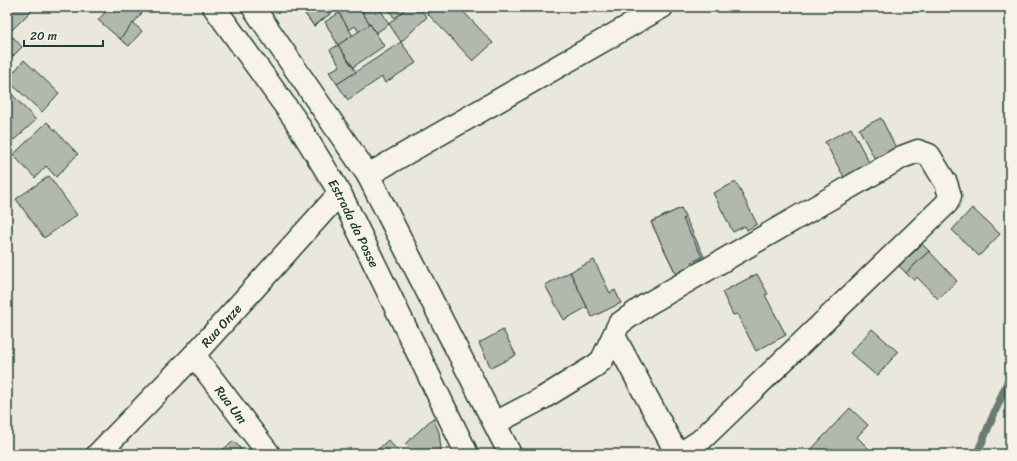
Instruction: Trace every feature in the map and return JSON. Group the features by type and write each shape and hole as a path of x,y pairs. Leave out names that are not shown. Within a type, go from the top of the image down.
{"street":[{"name":"Estrada da Posse","path":"214,7 294,118 340,193 467,454"},
{"path":"368,175 662,7"},
{"path":"256,8 368,175 510,454"},
{"path":"495,423 543,398 595,366 602,360 614,336 620,324 646,305 911,152 918,151 929,155 946,183 950,196 947,203 700,441 686,450 675,450 614,336"},
{"name":"Rua Onze","path":"98,454 194,355 340,193"},
{"name":"Rua Um","path":"194,355 269,454"}],"building":[{"path":"7,7 35,7 7,35"},
{"path":"110,7 147,7 120,39 98,20"},
{"path":"300,7 339,7 314,26"},
{"path":"300,7 339,7 314,26"},
{"path":"349,7 359,7 370,24 359,32 355,26 349,30 339,13"},
{"path":"372,7 379,7 389,24 376,33 362,12"},
{"path":"387,7 407,7 395,19"},
{"path":"407,7 418,7 427,17 401,42 389,24"},
{"path":"433,7 459,7 493,43 473,61 427,13"},
{"path":"339,13 353,36 338,45 325,22"},
{"path":"133,23 142,31 129,46 120,39"},
{"path":"370,24 384,46 353,67 338,45"},
{"path":"13,37 22,47 7,62 7,43"},
{"path":"401,42 416,63 385,83 382,77 348,100 337,84"},
{"path":"338,45 356,72 337,84 329,72 340,66 330,50"},
{"path":"24,60 59,93 42,112 7,80"},
{"path":"7,89 36,120 14,140 7,133"},
{"path":"881,118 900,156 879,167 859,129"},
{"path":"47,122 78,154 56,177 46,166 35,178 13,155"},
{"path":"851,128 871,166 845,179 825,142"},
{"path":"49,176 77,215 44,238 16,199"},
{"path":"736,182 757,224 747,230 745,226 733,232 713,193"},
{"path":"681,208 709,267 680,282 651,222"},
{"path":"681,208 685,217 683,219 702,257 692,262 698,273 680,282 651,222"},
{"path":"972,208 1000,234 979,256 952,230"},
{"path":"922,244 929,251 906,273 899,266"},
{"path":"929,251 957,281 938,299 917,277 914,281 906,273"},
{"path":"594,260 610,293 615,290 621,303 592,317 570,272"},
{"path":"570,272 587,307 564,320 545,285"},
{"path":"757,274 768,294 765,295 786,335 756,351 737,314 733,315 722,292"},
{"path":"872,329 898,352 877,376 850,353"},
{"path":"503,330 516,355 491,368 479,343"},
{"path":"850,408 868,425 857,437 874,454 807,454"},
{"path":"433,418 439,432 441,449 435,454 405,454 410,449 405,444"},
{"path":"388,440 399,452 397,454 373,454"},
{"path":"234,441 245,454 217,454"}],"waterway":[{"path":"977,454 1010,376"}]}
